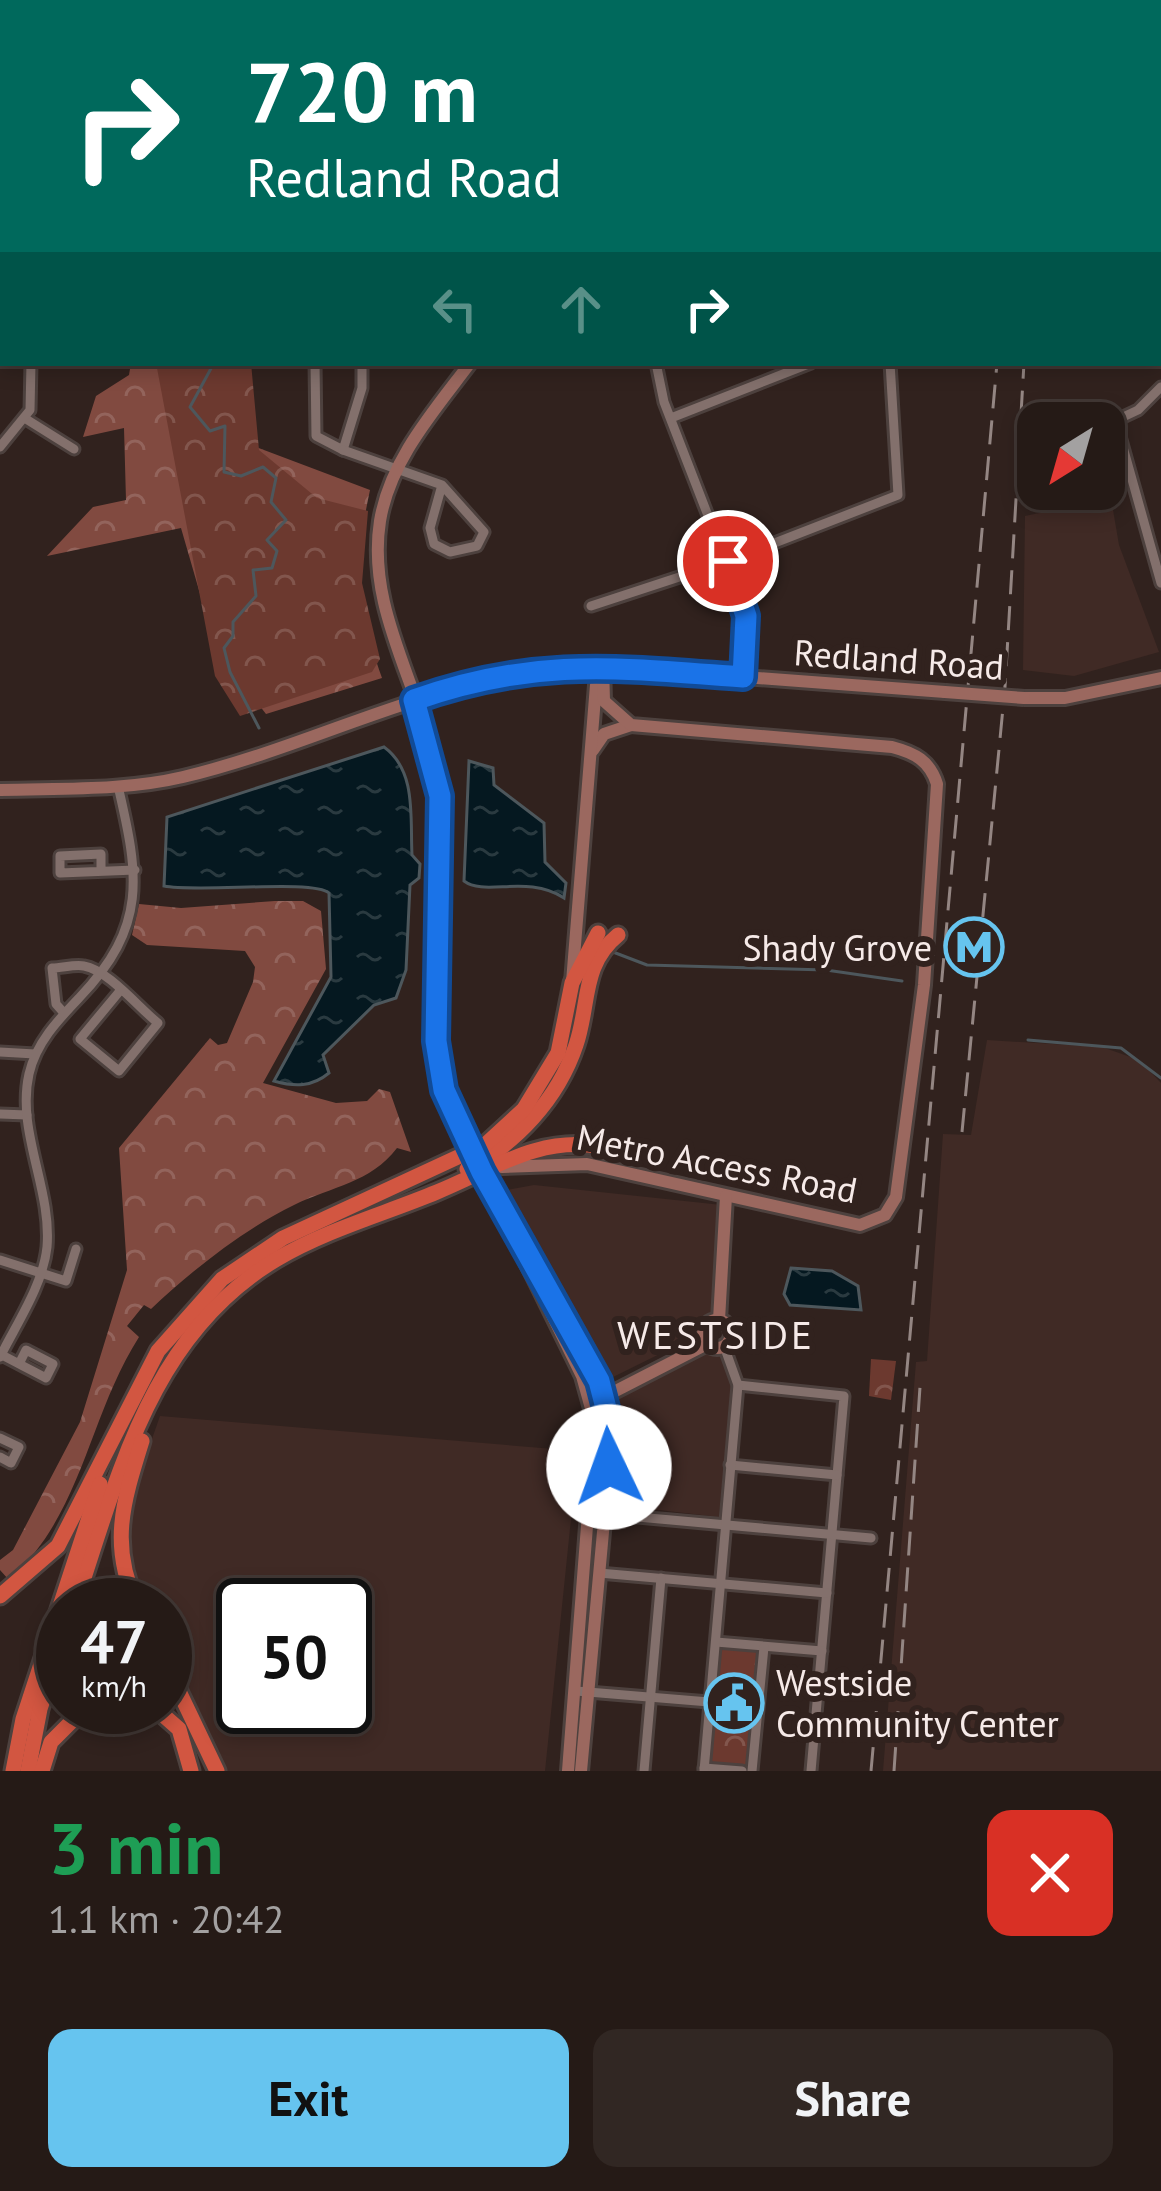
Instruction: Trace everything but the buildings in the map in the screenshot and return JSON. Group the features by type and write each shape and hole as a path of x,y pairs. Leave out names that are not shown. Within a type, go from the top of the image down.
{"highway":[{"path":"572,983 598,934"},
{"path":"328,1234 485,1160 517,1135 560,1081 576,1044 592,964 618,935"},
{"name":"Metro Access Road","path":"123,1419 170,1333 222,1279 294,1232 459,1158 499,1134 537,1093 554,1064 569,1017 572,983"},
{"path":"489,1170 555,1144 601,1148"},
{"name":"Metro Access Road","path":"84,1578 144,1406 176,1351 202,1321 254,1274 328,1234 489,1170"},
{"path":"127,1578 117,1531 123,1500 166,1380 202,1321"},
{"path":"0,1596 58,1546 123,1419"},
{"path":"13,1771 23,1719 123,1419"},
{"path":"192,1720 214,1767"},
{"path":"28,1771 36,1730"},
{"path":"42,1771 51,1742 59,1734"},
{"path":"180,1734 191,1771"}],"main road":[{"path":"468,366 398,469 380,518 378,556 390,628 440,796 438,1062 462,1132 494,1193 499,1216 597,1400 609,1432 599,1573 568,1771"},
{"path":"590,756 604,734 631,725 604,701 600,666"},
{"name":"Redland Road","path":"0,790 118,786 179,778 500,674 600,666 1024,698 1065,698 1161,678"},
{"name":"Metro Access Road","path":"572,983 600,666"},
{"name":"Metro Access Road","path":"489,1170 571,1162 860,1225 875,1221 892,1205 924,985 937,784 922,759 892,747 631,725"},
{"path":"597,1400 705,1341 724,1346 731,1333 719,1319 726,1196"},
{"path":"727,1219 745,1199"},
{"path":"705,1341 705,1326 719,1319"},
{"path":"581,1771 597,1400"}],"street":[{"path":"0,447 26,419 32,399 31,366"},
{"path":"315,366 316,436 442,485 484,532 477,546 450,552 434,544 430,528 442,485"},
{"path":"343,450 362,388 362,366"},
{"path":"657,366 671,418 746,616 743,677"},
{"path":"671,418 803,366"},
{"path":"591,605 728,561 898,495 890,366"},
{"path":"1125,416 1161,387"},
{"path":"26,419 74,449"},
{"path":"1125,471 1161,583"},
{"path":"19,1364 0,1355 42,1273 48,1230 26,1090 35,1054 124,940 135,870 118,786"},
{"path":"101,872 100,854 59,856 60,873 101,872 135,870"},
{"path":"64,1013 56,1004 52,968 86,966 100,976 158,1023 118,1071 80,1039 119,992"},
{"path":"0,1052 35,1054"},
{"path":"0,1114 27,1115"},
{"path":"0,1260 66,1280 76,1250"},
{"path":"724,1346 738,1385 704,1769 742,1771"},
{"path":"738,1385 844,1396 811,1771"},
{"path":"0,1438 19,1447 11,1463 0,1457"},
{"path":"730,1466 837,1475"},
{"path":"604,1514 871,1538"},
{"path":"599,1573 827,1594"},
{"path":"644,1771 661,1578"},
{"path":"716,1642 822,1651"},
{"path":"752,1771 764,1647"},
{"path":"582,1692 710,1702"}],"shaded area":[{"path":"1054,510 1113,510 1119,545 1159,652 1074,676 1023,670 1025,516"},
{"path":"987,1040 1102,1047 1139,1060 1161,1083 1161,1771 883,1771 916,1362 927,1361 943,1134 971,1135"},
{"path":"534,1185 722,1205 712,1313 696,1336 607,1380 501,1191"},
{"path":"705,1351 721,1355 732,1378 719,1517 616,1505 621,1447 616,1400"},
{"path":"160,1416 578,1451 545,1771 223,1771 192,1706 192,1578 135,1578 127,1557 126,1513"}],"green space":[{"path":"130,366 228,366 251,445 370,490 360,585 366,627 382,678 266,714 216,649 181,528 47,556 93,507 126,500 124,428 83,437 96,396 129,375"},
{"path":"157,366 251,366 259,450 317,498 368,511 362,583 380,659 372,672 240,716 215,676"},
{"path":"303,901 321,911 326,969 263,1083 336,1103 367,1101 379,1089 390,1092 411,1152 397,1148 363,1176 275,1215 219,1252 151,1309 144,1305 127,1326 139,1337 69,1495 34,1554 9,1580 0,1570 0,1560 13,1550 80,1422 127,1270 119,1148 210,1038 218,1045 227,1043 253,982 255,967 245,951 147,945 132,935 139,904 181,908"},
{"path":"871,1359 896,1361 891,1400 869,1396"},
{"path":"717,1644 764,1647 752,1771 705,1767"}],"water":[{"path":"384,747 395,757 407,782 412,855 420,864 419,878 410,885 406,970 396,998 374,1005 323,1055 329,1073 303,1085 274,1081 331,977 329,893 302,887 164,886 167,817"},
{"path":"469,761 493,768 494,785 544,823 545,862 566,883 564,898 536,887 483,887 464,881"},
{"path":"791,1268 832,1271 858,1286 861,1310 790,1305 784,1294"}],"waterway":[{"path":"212,366 190,407 210,431 225,426 224,472 241,476 263,467 276,478 271,502 286,520 267,540 277,551 272,568 253,570 256,596 233,622 233,636 224,648 230,672 259,728"},
{"path":"613,952 647,965 826,970 902,981"},
{"path":"1028,1040 1121,1048 1161,1078"}],"railway":[{"path":"871,1771 997,366"},
{"path":"962,1132 1005,687 1024,366"},
{"path":"894,1771 920,1387"}],"place":[{"name":"Shady Grove","path":"974,947"},
{"name":"Westside Community Center","path":"734,1703"}],"district":[{"name":"WESTSIDE","path":"716,1334"}],"route":[{"path":"609,1467 607,1412 599,1381 508,1211 482,1172 444,1090 436,1041 440,796 414,700 462,682 544,667 598,666 743,677 746,616 728,561"}]}
